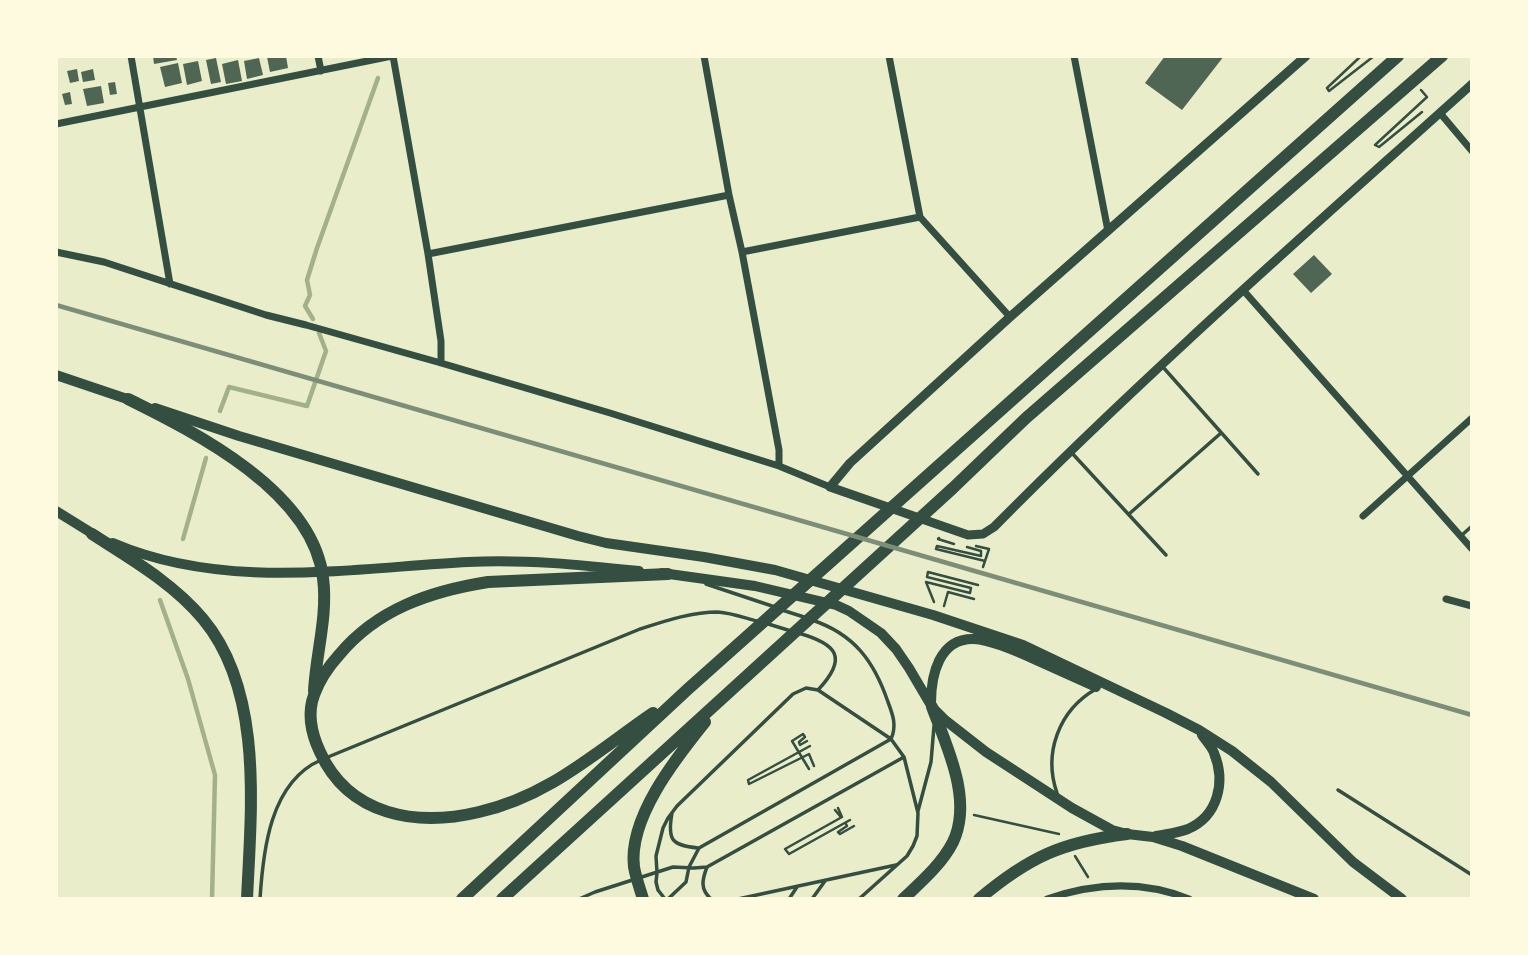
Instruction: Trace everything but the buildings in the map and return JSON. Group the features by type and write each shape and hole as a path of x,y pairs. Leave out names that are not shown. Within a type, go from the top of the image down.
{"highway":[{"path":"462,899 688,689 1398,56"},
{"path":"502,899 953,488 1026,418 1442,56"},
{"path":"128,399 197,435 230,456 258,478 293,513 304,529 319,558 324,585 323,620 311,709 314,740 336,779 351,793 369,804 409,818 432,819 468,815 506,804 548,786 572,771 688,689"},
{"path":"92,534 187,601 217,638 227,657 242,703 247,742 250,780 247,899"},
{"path":"313,696 332,662 353,640 397,608 418,599 462,586 488,582 674,575"},
{"path":"643,899 634,867 636,839 656,790 685,747 732,690"},
{"path":"903,899 943,858 953,842 960,812 956,772 932,705"},
{"path":"979,899 1021,866 1043,855 1069,845 1127,834"}],"main road":[{"path":"56,375 239,436 578,536 606,543 775,570 941,618 1023,645 1199,730 1232,751 1271,782 1353,862 1402,899"},
{"path":"56,511 92,534 119,546 166,561 191,565 234,570 311,573 470,562 559,562 755,586 836,605 881,634 896,649 932,705 953,727 1059,800 1100,824 1127,834 1153,837 1213,858 1314,899"},
{"path":"932,705 933,677 942,655 956,643 972,639 1020,653 1098,688 1132,698"},
{"path":"1153,837 1188,829 1200,822 1216,802 1220,787 1219,768 1214,752 1199,730"}],"street":[{"path":"131,56 170,284"},
{"path":"318,56 321,71"},
{"path":"56,124 392,56 428,254 441,341 441,363"},
{"path":"704,56 779,450 779,466"},
{"path":"890,56 920,217 1010,317"},
{"path":"1074,56 1108,231"},
{"path":"830,487 850,463 1010,317 1306,56"},
{"path":"56,251 104,262 266,315 610,413 779,466 942,526 968,534 983,534 994,527 1161,365 1472,84"},
{"path":"1440,113 1472,150"},
{"path":"428,254 729,195"},
{"path":"741,252 920,217"},
{"path":"1243,290 1472,549"},
{"path":"1363,516 1472,418"},
{"path":"1446,598 1472,606"},
{"path":"1047,899 1094,887 1119,884 1154,889 1189,899"}],"lane":[{"path":"1161,365 1258,474"},
{"path":"1129,514 1221,433"},
{"path":"1070,451 1166,555"},
{"path":"1460,536 1472,526"},
{"path":"674,575 823,624 840,633 854,643 866,657 884,690 895,724 891,739 699,848 689,867 686,882 666,899 658,890 656,882 656,856 667,818 793,695 806,688 818,690 891,739 904,757 918,813"},
{"path":"260,899 262,869 271,822 293,781 309,766 640,629 681,617 718,612 811,636 829,648 836,661 829,678 818,690"},
{"path":"1059,800 1051,764 1056,738 1068,712 1079,700 1098,688"},
{"path":"859,899 907,856 917,836 918,813 932,754 932,705"},
{"path":"579,899 673,867 707,867 904,757"},
{"path":"1338,790 1472,875"},
{"path":"672,811 670,831 676,844 699,848"},
{"path":"738,899 898,865"},
{"path":"707,867 702,880 705,893 711,899"},
{"path":"812,899 826,879"},
{"path":"789,899 798,885"},
{"path":"766,899 772,891"}],"path":[{"path":"1361,56 1327,88 1329,91 1374,56"},
{"path":"1421,112 1379,147 1376,145 1427,97"},
{"path":"942,526 938,539 981,551 981,556 937,546 936,549 985,561"},
{"path":"968,534 966,544 989,550 983,567"},
{"path":"941,618 926,582 970,593 971,588 927,577 928,572 978,585"},
{"path":"941,618 948,592 974,599"},
{"path":"807,741 800,745 803,734 792,741 809,769"},
{"path":"810,746 748,780 749,784 808,754 814,766"},
{"path":"850,820 789,854 785,849 842,817 836,809 847,826 838,832 840,834 853,826"},
{"path":"960,812 1062,834 1094,887"}],"waterway":[{"path":"313,319 305,306 310,295 307,280 378,78"},
{"path":"220,411 229,387 307,406 326,351 319,333"},
{"path":"183,539 206,458"},
{"path":"160,600 188,679 215,775 212,899"}],"railway":[{"path":"56,305 1472,715"}]}
